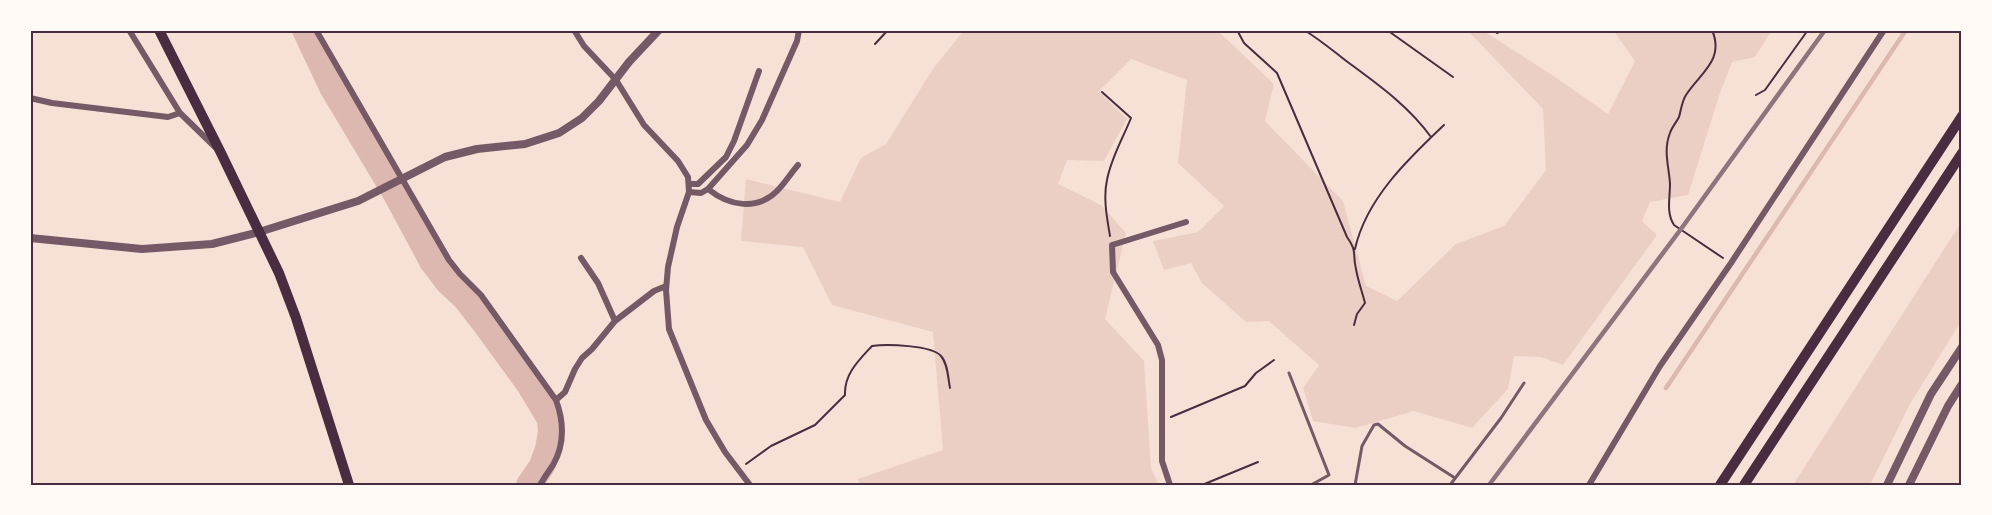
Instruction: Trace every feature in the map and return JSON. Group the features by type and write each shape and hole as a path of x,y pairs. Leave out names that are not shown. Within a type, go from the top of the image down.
{"highway":[{"path":"159,30 279,273 296,318 349,485"},
{"path":"1720,485 1962,116"},
{"path":"1744,485 1962,153"}],"street":[{"path":"129,30 180,113 221,153"},
{"path":"316,30 449,260 481,295 556,400 561,413 562,435 557,456 540,485"},
{"path":"574,30 584,46 616,80 644,125 678,161 688,177 689,192 677,227 666,286 669,329 706,420 724,452 750,485"},
{"path":"30,238 142,249 212,244 358,201 445,157 477,149 525,144 559,133 582,118 599,101 629,62 659,30"},
{"path":"689,192 700,193 708,189 747,145 762,120 797,41 799,30"},
{"path":"1589,485 1660,366 1731,263 1884,30"},
{"path":"690,184 698,184 726,157 742,122 759,71"},
{"path":"30,98 52,104 168,117 180,113"},
{"path":"708,189 736,204 751,204 776,192 798,165"},
{"path":"1170,485 1162,461 1162,360 1158,345 1113,272 1112,245 1186,222"},
{"path":"581,258 598,283 615,321"},
{"path":"556,400 565,392 582,358 615,321 654,291 666,286"},
{"path":"1887,485 1931,394 1962,346"},
{"path":"1909,485 1948,406 1962,384"}],"lane":[{"path":"1289,373 1329,475 1311,485"},
{"path":"1450,485 1501,418 1524,383"},
{"path":"1355,485 1362,446 1374,425 1378,424 1405,446 1455,478"}],"path":[{"path":"875,44 888,30"},
{"path":"1238,30 1244,43 1277,73 1354,249"},
{"path":"1304,30 1400,103 1431,136"},
{"path":"1387,30 1453,77"},
{"path":"1493,30 1497,33 1503,30"},
{"path":"1712,30 1715,38 1715,52 1711,65 1684,96 1678,119 1670,132 1666,148 1670,186 1670,218 1674,225 1731,263"},
{"path":"1756,94 1765,90 1808,30"},
{"path":"1102,92 1131,118 1107,180 1107,220 1112,245"},
{"path":"1354,325 1357,314 1365,303 1356,269 1354,249 1358,234 1396,173 1444,125"},
{"path":"738,470 771,446 815,425 844,395 849,373 872,346 908,346 937,352 945,363 950,388"},
{"path":"1162,419 1245,386 1256,373 1274,360"},
{"path":"1202,485 1258,462"}],"shaded area":[{"path":"964,30 1217,30 1274,84 1265,121 1343,201 1366,286 1397,301 1456,244 1504,226 1546,170 1543,109 1467,30 1482,30 1608,114 1635,61 1613,30 1772,30 1755,57 1732,62 1688,195 1650,202 1642,221 1657,235 1563,365 1541,357 1514,356 1508,389 1472,428 1414,411 1355,428 1313,421 1303,388 1319,365 1269,321 1246,322 1202,283 1191,263 1164,270 1153,241 1198,232 1224,206 1178,163 1187,80 1131,59 1099,91 1127,119 1104,161 1067,160 1058,184 1101,205 1126,233 1105,319 1144,361 1151,468 1159,485 859,485 858,479 943,450 933,332 832,305 803,247 741,241 746,179 840,202 861,158 886,144 933,69"},
{"path":"1962,221 1962,320 1910,404 1870,485 1793,485"}],"waterway":[{"path":"305,30 332,87 396,194 432,261 486,325 529,384 550,419 551,432 548,449 542,466 529,485"},
{"path":"1666,388 1906,30"}],"railway":[{"path":"1489,485 1681,229 1825,30"}]}
